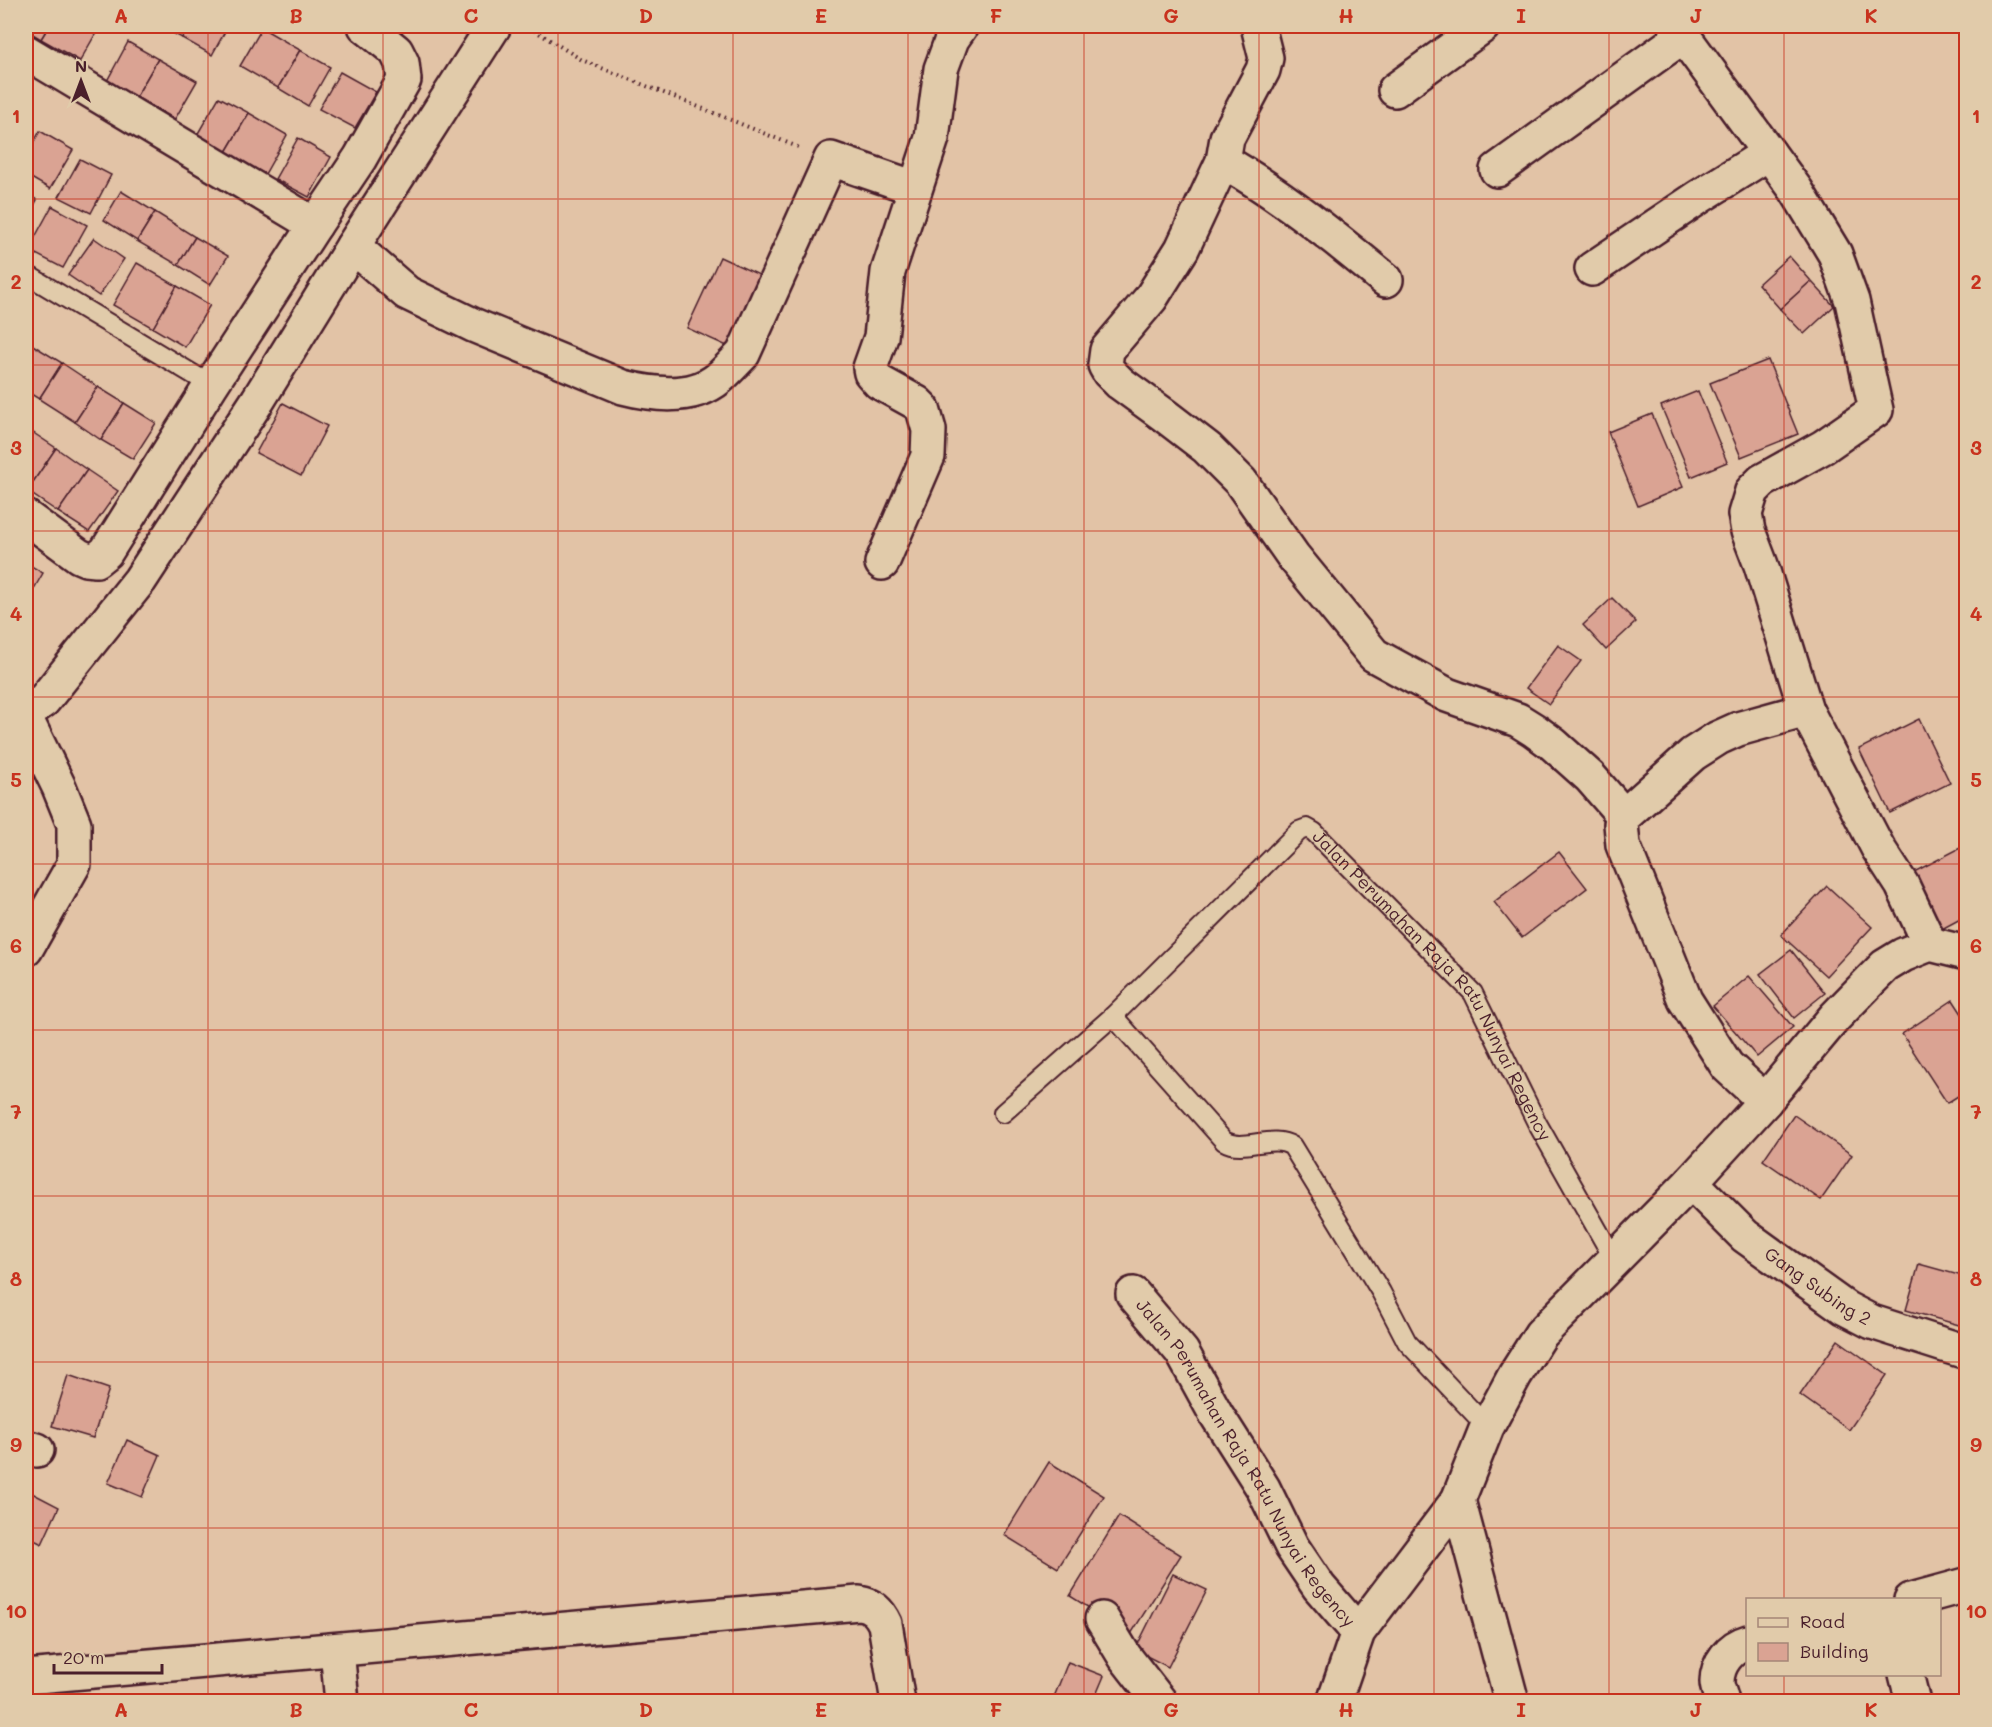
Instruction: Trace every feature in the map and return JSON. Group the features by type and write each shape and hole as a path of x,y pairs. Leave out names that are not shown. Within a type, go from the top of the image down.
{"street":[{"path":"26,517 79,556 92,560 100,558 106,552 211,385 360,158 404,80 402,63 396,51 365,26"},
{"path":"26,713 44,700 140,580 258,400 353,246 494,26"},
{"path":"882,563 924,468 930,443 923,409 917,403 879,382 871,373 870,368 881,337 888,272 932,138 941,69 952,39 961,26"},
{"path":"1258,26 1266,58 1263,70 1227,138 1223,161 1182,249 1151,298 1107,350 1106,364 1109,372 1120,383 1207,448 1241,482 1293,556 1374,655 1447,695 1518,720 1534,730 1590,777 1624,816"},
{"path":"1395,90 1483,26"},
{"path":"1497,170 1680,31 1796,190 1835,254 1852,302 1876,410 1823,447 1762,481 1752,491 1745,514 1748,531 1761,565 1806,710 1878,848 1902,885 1930,944"},
{"path":"26,52 315,225"},
{"path":"1592,269 1769,153"},
{"path":"353,246 407,292 473,325 623,387 646,393 680,393 710,384 743,354 831,159 915,188"},
{"path":"1223,161 1253,178 1294,207 1340,241 1386,280"},
{"path":"1765,1101 1727,1066 1685,1000 1623,845 1621,824 1624,816 1694,754 1718,738 1738,729 1806,710"},
{"path":"26,719 60,787 74,824 74,864 26,950"},
{"path":"1334,1701 1358,1632 1458,1500 1487,1427 1515,1375 1541,1334 1691,1182 1765,1101 1835,1017 1886,966 1903,955 1930,944 1966,953"},
{"name":"Gang Subing 2","path":"1691,1182 1745,1236 1845,1308 1872,1322 1966,1352"},
{"name":"Jalan Perumahan Raja Ratu Nunyai Regency","path":"1133,1294 1182,1352 1216,1414 1263,1488 1292,1547 1319,1587 1358,1632"},
{"path":"1458,1500 1512,1701"},
{"path":"1915,1598 1966,1585"},
{"path":"26,1677 859,1603 875,1609 885,1624 898,1701"},
{"path":"1102,1619 1125,1657 1160,1701"},
{"path":"337,1650 342,1701"},
{"path":"1722,1701 1717,1682 1735,1651"},
{"path":"1907,1676 1913,1701"}],"lane":[{"path":"26,274 211,385"},
{"name":"Jalan Perumahan Raja Ratu Nunyai Regency","path":"1004,1113 1113,1016 1299,831 1307,828 1314,832 1473,993 1537,1123 1614,1259"},
{"path":"1113,1016 1224,1141 1235,1145 1284,1142 1292,1146 1381,1292 1407,1341 1487,1427"}],"path":[{"path":"526,26 582,60 831,159"}],"building":[{"path":"26,26 49,26 41,39 26,30"},
{"path":"49,26 100,26 80,61 41,39"},
{"path":"160,26 189,26 182,38"},
{"path":"189,26 228,26 212,55 182,38"},
{"path":"262,28 300,50 278,88 240,66"},
{"path":"128,42 158,59 136,97 107,81"},
{"path":"300,50 330,67 308,106 278,88"},
{"path":"158,59 197,81 175,119 136,97"},
{"path":"340,72 376,92 355,128 319,109"},
{"path":"219,97 249,113 226,152 197,135"},
{"path":"249,113 287,135 265,174 226,152"},
{"path":"40,131 73,150 50,189 26,175 26,156"},
{"path":"298,138 331,157 309,197 275,179"},
{"path":"80,159 111,175 91,213 59,197"},
{"path":"121,191 155,212 137,241 104,220"},
{"path":"26,193 37,200 26,220"},
{"path":"52,206 87,225 63,268 28,250"},
{"path":"155,212 195,237 178,265 137,241"},
{"path":"195,237 228,256 210,285 178,265"},
{"path":"94,238 124,259 99,296 68,275"},
{"path":"1789,256 1811,281 1780,309 1758,284"},
{"path":"720,257 772,281 738,351 687,328"},
{"path":"137,263 177,286 153,328 113,305"},
{"path":"1811,281 1834,306 1804,334 1780,309"},
{"path":"177,286 210,305 185,347 153,328"},
{"path":"31,344 62,363 39,399 26,391 26,352"},
{"path":"1768,360 1798,434 1741,457 1710,383"},
{"path":"62,363 98,387 75,422 39,399"},
{"path":"98,387 124,403 101,440 75,422"},
{"path":"1698,391 1727,462 1691,477 1661,406"},
{"path":"124,403 156,423 133,459 101,440"},
{"path":"283,403 327,426 301,476 256,453"},
{"path":"1652,414 1683,487 1638,506 1608,432"},
{"path":"26,428 56,448 27,491 26,490"},
{"path":"56,448 87,470 58,512 27,491"},
{"path":"87,470 118,491 89,532 58,512"},
{"path":"26,563 43,573 31,594 26,591"},
{"path":"1612,598 1636,622 1606,650 1583,625"},
{"path":"1558,645 1581,661 1549,704 1526,688"},
{"path":"1919,719 1950,783 1890,813 1859,749"},
{"path":"1966,845 1966,916 1940,930 1910,874"},
{"path":"1559,852 1587,888 1522,938 1494,902"},
{"path":"1827,886 1872,927 1826,976 1781,935"},
{"path":"1791,950 1825,993 1794,1018 1760,974"},
{"path":"1749,976 1793,1027 1757,1057 1713,1006"},
{"path":"1953,1000 1966,1020 1966,1091 1947,1103 1902,1034"},
{"path":"1794,1115 1852,1155 1821,1200 1763,1160"},
{"path":"1919,1264 1966,1277 1966,1327 1906,1310"},
{"path":"1838,1340 1887,1375 1849,1430 1800,1395"},
{"path":"68,1375 109,1389 93,1438 52,1426"},
{"path":"127,1440 160,1455 142,1497 108,1483"},
{"path":"1049,1462 1104,1496 1058,1568 1004,1535"},
{"path":"30,1492 59,1507 42,1544 26,1536 26,1500"},
{"path":"1119,1516 1181,1555 1131,1634 1070,1596"},
{"path":"1173,1574 1207,1590 1168,1667 1135,1650"},
{"path":"1068,1662 1104,1676 1093,1702 1052,1702"}]}
